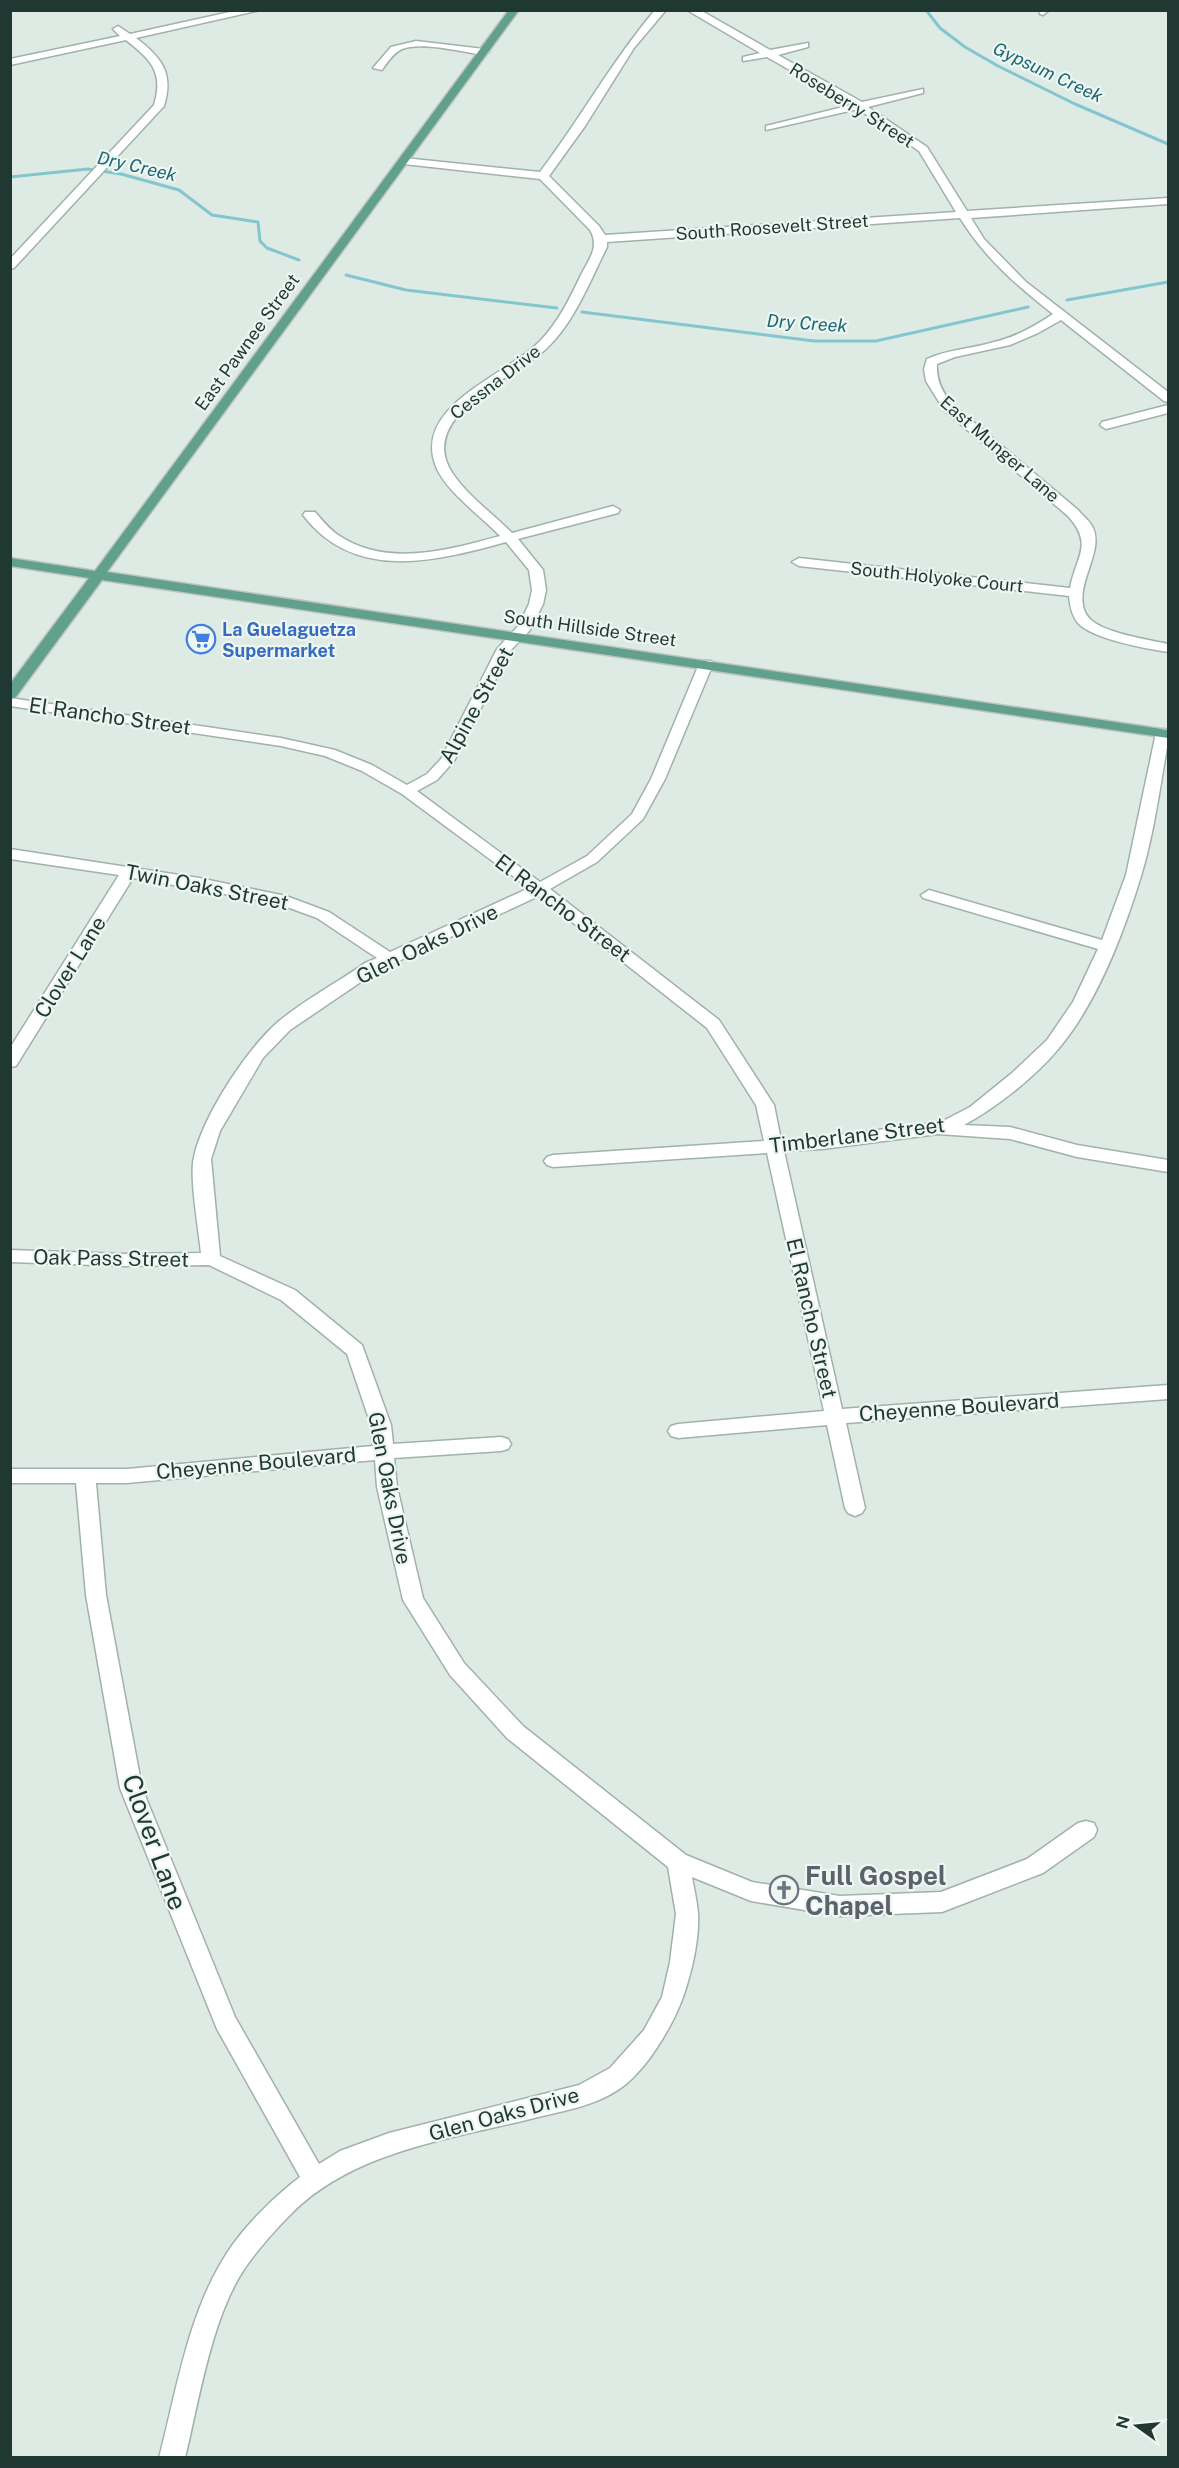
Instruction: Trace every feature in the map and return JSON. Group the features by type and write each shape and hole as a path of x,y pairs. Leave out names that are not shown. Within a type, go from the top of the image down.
{"main road":[{"name":"East Pawnee Street","path":"10,695 514,10"},
{"name":"South Hillside Street","path":"10,562 1166,733"}],"street":[{"path":"10,51 204,10"},
{"path":"10,62 255,10"},
{"path":"543,176 580,126 630,45 661,10"},
{"name":"Roseberry Street","path":"692,10 859,105 923,149 966,214 980,241 1022,284 1168,398"},
{"path":"10,266 159,106 165,91 164,75 156,62 118,29"},
{"path":"378,68 394,50 404,46 420,45 484,52"},
{"path":"747,59 804,45"},
{"path":"770,128 919,91"},
{"path":"404,161 543,176 595,228 601,239"},
{"name":"South Roosevelt Street","path":"601,239 1168,201"},
{"name":"Cessna Drive","path":"514,637 525,627 536,604 539,590 536,570 526,555 460,490 443,468 438,438 441,427 464,402 522,363 550,338 591,268 601,247 601,239"},
{"name":"East Munger Lane","path":"1060,315 1020,337 988,348 947,354 931,362 929,373 933,390 948,407 1073,513 1086,528 1088,538 1085,557 1075,593"},
{"path":"1106,425 1168,409"},
{"path":"310,515 336,540 366,553 394,558 421,558 450,554 613,510"},
{"name":"South Holyoke Court","path":"798,562 1075,593"},
{"path":"1075,593 1074,602 1084,622 1123,640 1168,648"},
{"name":"Alpine Street","path":"407,791 432,777 447,761 500,657 514,637"},
{"name":"Glen Oaks Drive","path":"172,2457 200,2347 215,2301 237,2260 284,2204 315,2180 350,2159 389,2144 584,2095 618,2076 652,2037 673,1999 681,1962 687,1914 678,1862 515,1732 457,1669 413,1600 387,1486 381,1425 355,1350 288,1295 211,1259 202,1159 211,1131 228,1099 257,1054 284,1026 371,967 539,888 592,859 638,816 657,780 706,664"},
{"name":"El Rancho Street","path":"10,702 281,742 330,753 358,764 407,791 539,888 713,1024 765,1105 855,1508"},
{"name":"Timberlane Street","path":"553,1161 822,1143 945,1127 976,1111 1018,1077 1053,1044 1081,1002 1107,947 1134,875 1166,733"},
{"name":"Twin Oaks Street","path":"10,854 280,898 322,915 389,959"},
{"name":"Clover Lane","path":"10,1062 129,872"},
{"path":"929,895 1107,947"},
{"path":"932,1129 1010,1133 1077,1151 1168,1167"},
{"name":"Oak Pass Street","path":"10,1256 125,1260 211,1259"},
{"name":"Cheyenne Boulevard","path":"678,1431 834,1416 1168,1392"},
{"name":"Cheyenne Boulevard","path":"10,1476 127,1476 383,1452 501,1444"},
{"name":"Clover Lane","path":"85,1476 96,1595 131,1788 225,2022 315,2180"},
{"path":"678,1862 751,1891 840,1906 942,1902 1035,1866 1086,1830"}],"waterway":[{"name":"Gypsum Creek","path":"926,10 940,28 965,47 998,66 1075,104 1168,144"},
{"name":"Dry Creek","path":"10,177 88,169 121,174 179,190 212,215 258,222 260,241 267,248 299,260"},
{"name":"Dry Creek","path":"346,275 406,290 557,308"},
{"name":"Dry Creek","path":"1067,300 1168,282"},
{"name":"Dry Creek","path":"582,312 814,341 876,341 1028,307"}],"place":[{"name":"La Guelaguetza Supermarket","path":"201,639"},
{"name":"Full Gospel Chapel","path":"784,1890"}]}
